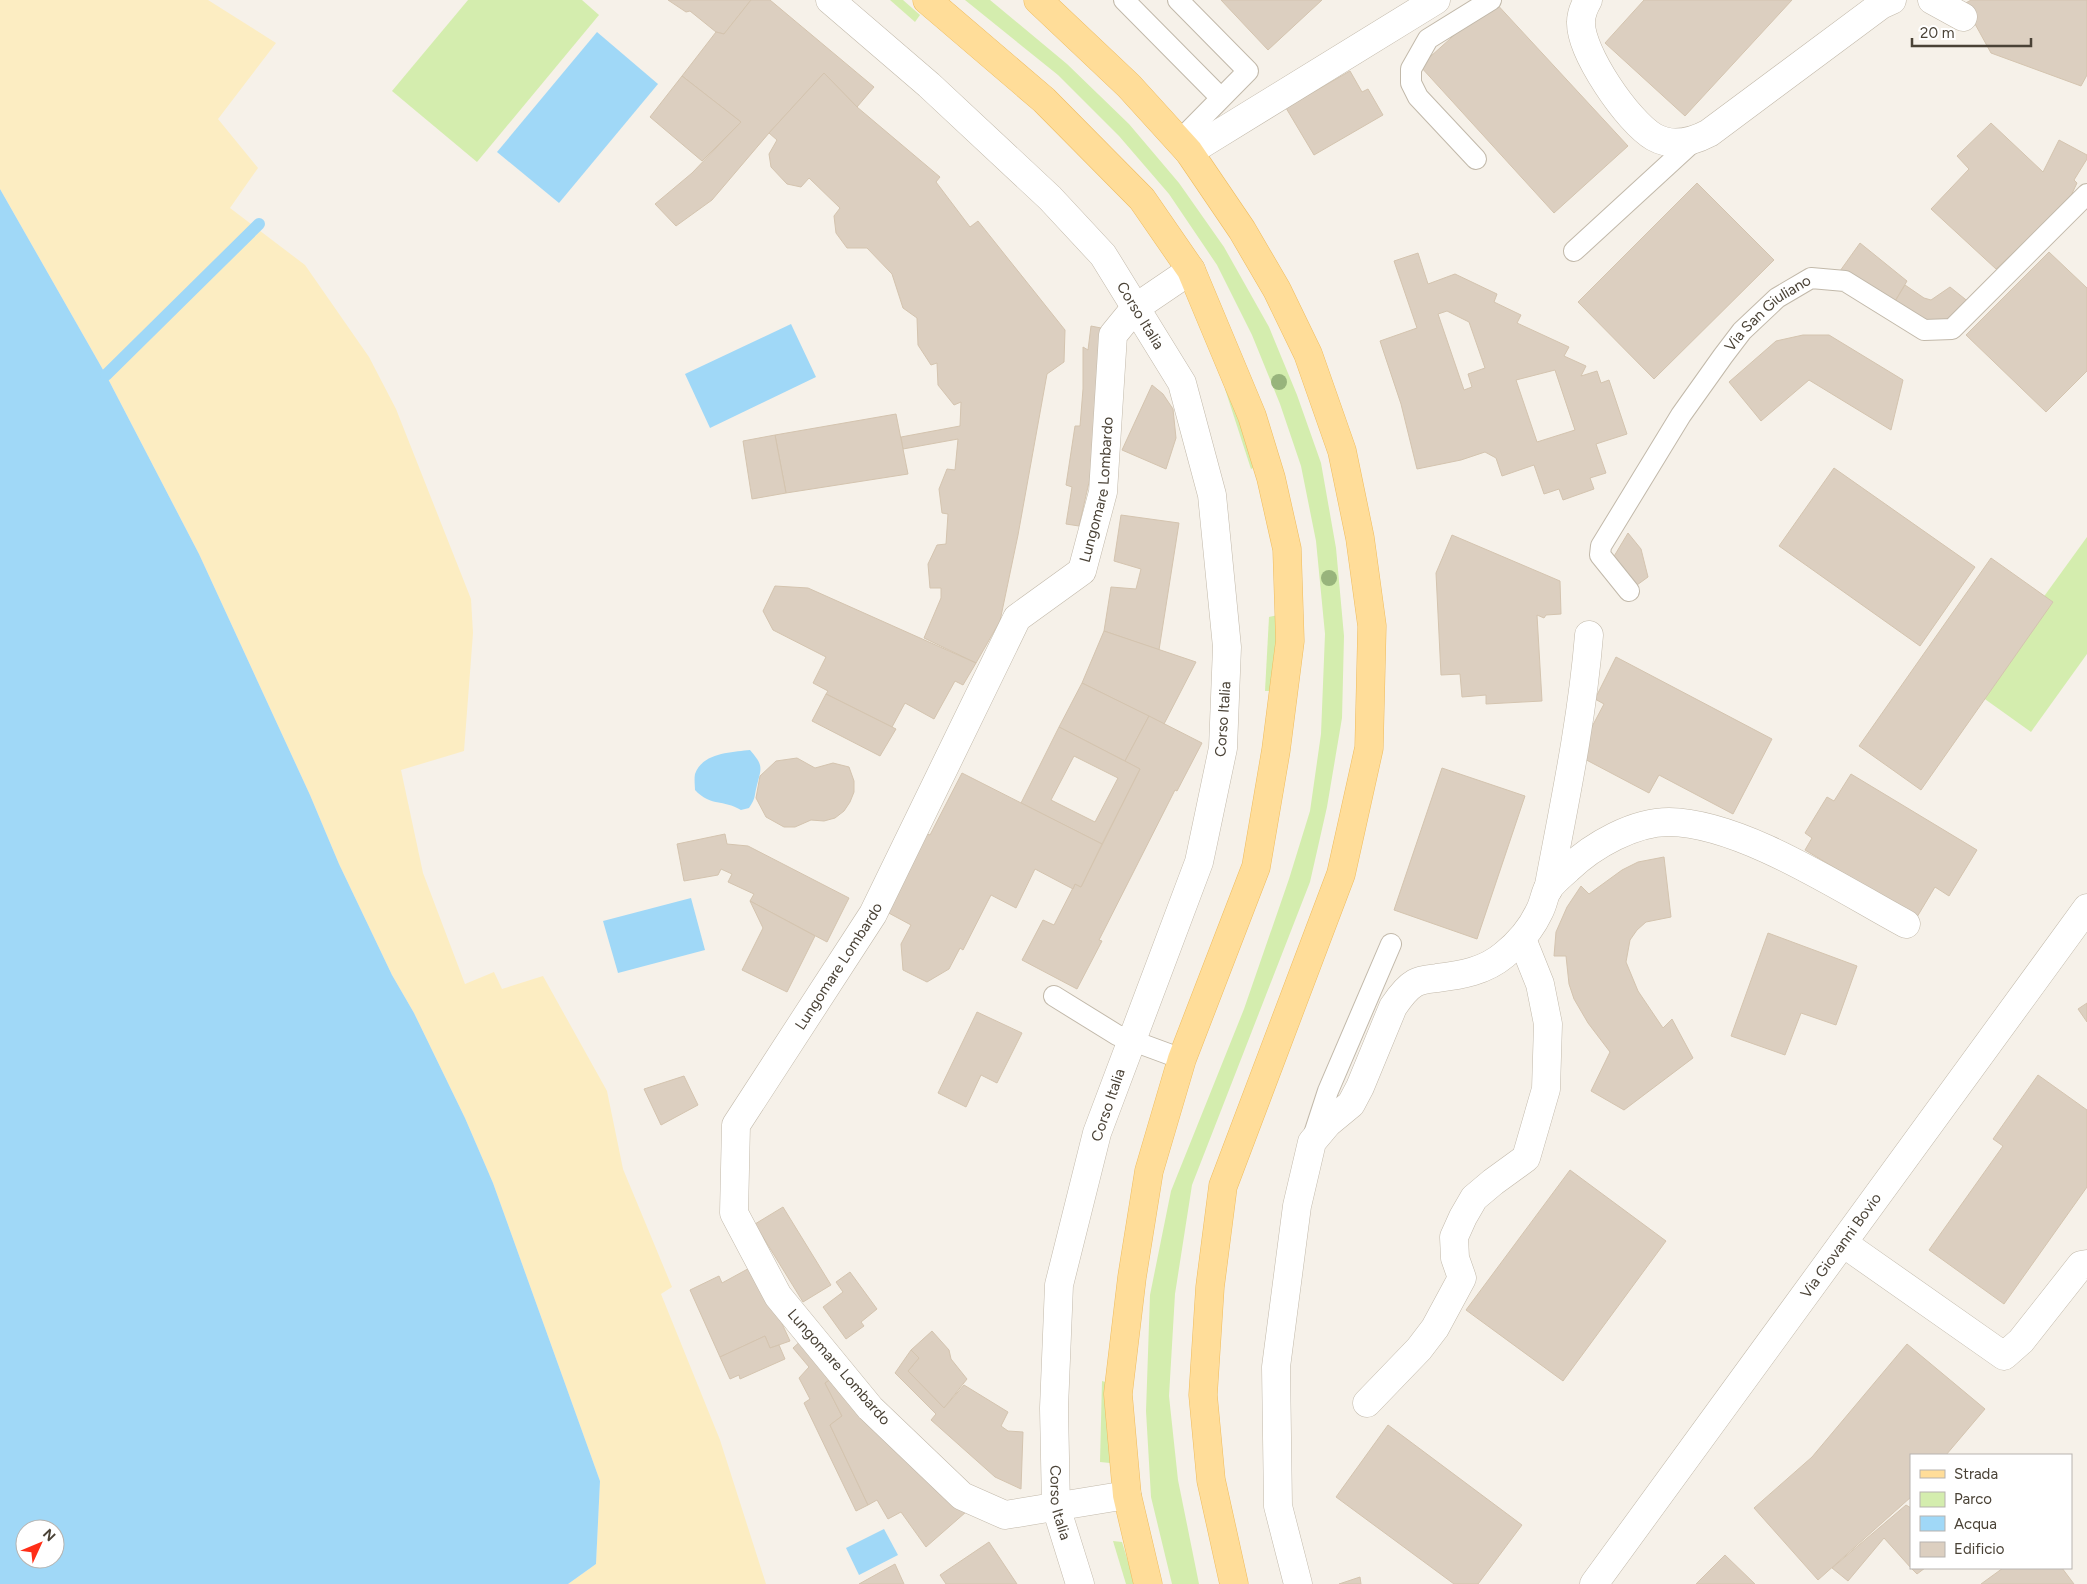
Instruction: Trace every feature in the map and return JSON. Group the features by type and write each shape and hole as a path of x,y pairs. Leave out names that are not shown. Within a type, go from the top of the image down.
{"main road":[{"path":"927,0 1044,100 1142,199 1191,270 1248,407 1271,478 1287,549 1290,642 1276,750 1256,866 1182,1060 1148,1171 1132,1277 1118,1394 1127,1495 1148,1584"},
{"path":"1038,0 1129,86 1184,146 1242,230 1278,290 1308,354 1342,451 1360,538 1372,626 1369,748 1341,874 1223,1186 1210,1287 1203,1395 1211,1480 1234,1584"}],"street":[{"name":"Corso Italia","path":"830,0 929,85 1050,198 1103,255 1182,383 1212,495 1227,647 1223,748 1199,862 1097,1133 1059,1285 1054,1408 1056,1506 1080,1584"},
{"path":"1184,146 1436,0"},
{"path":"1588,0 1583,8 1580,23 1592,60 1618,100 1638,124 1653,136 1667,142 1694,141 1709,133 1881,5 1892,0"},
{"path":"1932,0 1964,17"},
{"name":"Lungomare Lombardo","path":"1127,1495 1005,1515 962,1496 864,1401 778,1296 734,1213 736,1125 873,914 1017,618 1082,571 1103,492 1113,334 1135,308 1191,270"},
{"path":"1298,1584 1278,1506 1276,1367 1297,1206 1312,1142 1328,1123 1351,1104 1360,1088 1393,1008 1408,989 1423,980 1459,974 1489,966 1522,939 1540,911 1548,890 1570,774 1585,683 1589,635"},
{"path":"1548,890 1585,854 1635,828 1667,822 1698,825 1732,834 1790,861 1906,924"},
{"name":"Via Giovanni Bovio","path":"1594,1584 2087,908"},
{"path":"1367,1403 1419,1350 1435,1328 1462,1278 1455,1258 1454,1237 1474,1198 1526,1158 1533,1139 1546,1089 1548,1024 1540,984 1522,939"},
{"path":"1843,1243 2004,1356 2021,1342 2085,1262"}],"lane":[{"path":"1124,0 1220,97"},
{"path":"1178,0 1248,70 1220,97 1184,146"},
{"path":"1476,159 1418,97 1411,82 1411,69 1428,39 1491,0"},
{"path":"1574,251 1694,141"},
{"name":"Via San Giuliano","path":"1629,591 1600,555 1600,546 1681,415 1742,331 1777,298 1811,278 1845,281 1924,330 1952,329 2087,194"},
{"path":"1312,1142 1328,1091 1391,944"},
{"path":"1054,996 1117,1035 1182,1060"}],"green space":[{"path":"468,0 582,0 599,15 477,162 392,91"},
{"path":"890,0 903,0 920,15 915,22"},
{"path":"965,0 990,0 1067,64 1129,124 1179,183 1224,247 1269,327 1297,395 1321,463 1336,548 1344,636 1342,718 1327,807 1310,882 1192,1185 1175,1294 1169,1396 1178,1480 1199,1584 1172,1584 1151,1497 1146,1411 1150,1295 1171,1191 1244,1009 1289,879 1310,811 1321,734 1325,634 1316,541 1301,466 1280,404 1252,335 1217,265 1169,194 1119,136 1058,75"},
{"path":"1235,387 1260,465 1251,469 1225,389"},
{"path":"2087,537 2087,654 2031,732 1975,692"},
{"path":"1278,615 1274,691 1265,691 1269,617"},
{"path":"1102,1381 1109,1383 1110,1463 1100,1462"},
{"path":"1113,1541 1122,1542 1135,1584 1126,1584"}],"sand":[{"path":"0,0 208,0 276,43 218,119 258,168 230,208 305,265 369,357 396,409 471,599 473,633 464,751 401,770 423,873 465,984 494,972 502,989 543,976 607,1091 623,1169 672,1287 661,1294 720,1440 766,1584 568,1584 596,1564 600,1481 493,1183 465,1118 414,1013 392,975 339,864 310,795 199,554 106,375 0,189"}],"water":[{"path":"597,32 658,84 559,203 497,152"},
{"path":"0,189 106,375 199,554 310,795 339,864 392,975 414,1013 465,1118 493,1183 600,1481 596,1564 568,1584 0,1584"},
{"path":"791,324 816,377 710,428 685,374"},
{"path":"750,750 759,763 760,770 754,799 749,808 741,810 706,799 695,790 695,774 704,762 718,755"},
{"path":"691,898 705,950 618,973 603,921"},
{"path":"884,1529 898,1555 859,1575 846,1548"}],"building":[{"path":"668,0 751,0 724,34 716,32 690,11 686,12"},
{"path":"751,0 770,0 874,87 857,107 824,73 769,133 712,200 676,226 655,204 692,173 741,122 682,76 716,32 724,34"},
{"path":"1221,0 1322,0 1268,50"},
{"path":"1493,0 1628,146 1554,213 1420,66"},
{"path":"1644,0 1792,0 1685,116 1605,43"},
{"path":"1971,0 2087,0 2087,75 2081,86 1991,53 1964,4"},
{"path":"1350,71 1362,92 1368,89 1383,115 1314,155 1286,108"},
{"path":"824,73 857,107 940,177 936,182 970,227 978,221 1065,330 1064,362 1047,374 1018,535 1000,621 976,663 924,638 941,598 941,588 930,588 928,564 937,545 946,544 948,514 942,513 939,489 947,469 955,470 958,439 903,449 901,437 960,426 961,402 954,405 938,385 937,363 931,365 918,345 917,318 903,308 892,274 867,248 847,248 836,233 834,216 840,208 809,178 801,187 787,184 771,167 769,154 777,140 769,133"},
{"path":"682,76 741,122 702,161 650,117"},
{"path":"1991,123 2043,172 2059,140 2087,155 2087,159 2074,180 2077,183 2068,202 1996,269 1931,209 1969,169 1957,156"},
{"path":"1697,183 1774,260 1654,379 1578,302"},
{"path":"1860,243 1907,281 1891,308 1840,271"},
{"path":"2049,252 2087,288 2087,371 2046,412 1966,335"},
{"path":"1418,253 1428,284 1455,274 1497,294 1494,302 1521,315 1517,323 1569,347 1564,356 1586,366 1581,376 1597,371 1601,383 1609,380 1627,434 1596,444 1606,473 1590,478 1594,489 1563,500 1559,489 1544,494 1534,465 1502,476 1496,458 1485,452 1461,460 1417,469 1401,404 1380,341 1417,328 1394,261","holes":["1447,311 1469,322 1485,368 1468,374 1472,387 1464,390 1438,314","1555,370 1575,430 1537,442 1516,380"]},
{"path":"1905,285 1924,298 1931,300 1950,287 1970,303 1939,328 1891,308"},
{"path":"1091,326 1101,328 1099,392 1090,478 1079,526 1066,524 1072,487 1066,485 1075,426 1080,426 1083,389 1083,347 1088,350"},
{"path":"1803,335 1829,335 1903,380 1891,430 1809,380 1761,421 1729,382 1776,341"},
{"path":"1152,385 1163,394 1173,409 1176,438 1166,469 1122,450"},
{"path":"896,414 908,474 786,493 775,435"},
{"path":"775,435 786,493 752,499 743,441"},
{"path":"1834,468 1975,567 1920,646 1779,546"},
{"path":"1121,515 1179,523 1159,650 1104,631 1111,587 1136,589 1141,569 1114,561"},
{"path":"1628,533 1641,549 1648,577 1637,585 1613,558"},
{"path":"1452,535 1560,581 1561,614 1546,615 1544,618 1537,615 1542,701 1486,704 1486,695 1462,697 1460,674 1441,675 1436,573"},
{"path":"1991,558 2053,602 1921,790 1859,746"},
{"path":"775,586 808,588 976,663 963,685 955,681 934,719 905,703 892,727 826,694 828,691 813,683 826,657 773,630 763,611"},
{"path":"1104,631 1196,662 1164,724 1082,683"},
{"path":"1616,657 1772,739 1733,814 1659,775 1649,793 1577,755 1604,704 1595,699"},
{"path":"1082,683 1149,716 1125,761 1059,727"},
{"path":"826,694 896,729 880,756 812,721"},
{"path":"1149,716 1202,743 1177,791 1175,790 1099,940 1102,941 1077,989 1022,960 1043,920 1054,925 1075,884 1081,887 1140,769 1125,761"},
{"path":"1059,727 1140,769 1102,844 1021,803","holes":["1074,756 1118,778 1095,822 1051,800"]},
{"path":"797,758 815,768 833,763 849,767 854,781 854,792 844,811 835,818 824,821 811,820 795,827 784,827 766,817 756,798 760,776 776,761"},
{"path":"1442,768 1525,796 1477,939 1394,910"},
{"path":"962,773 1102,844 1081,887 1075,884 1073,889 1035,869 1016,908 991,895 963,950 960,948 949,969 927,982 903,970 901,944 911,925 885,911 925,833 930,835"},
{"path":"1851,774 1977,850 1949,896 1935,887 1917,917 1805,850 1812,838 1805,833 1827,797 1834,801"},
{"path":"725,834 727,844 748,846 849,898 827,942 750,901 754,894 728,882 732,874 721,869 718,875 684,881 677,844"},
{"path":"1664,857 1671,917 1646,922 1637,930 1630,940 1626,962 1638,991 1663,1028 1672,1019 1693,1058 1624,1110 1591,1091 1610,1052 1588,1023 1574,999 1569,984 1566,956 1554,956 1556,932 1567,907 1581,886 1589,894 1622,870 1638,862"},
{"path":"750,901 815,936 787,992 742,970 763,928"},
{"path":"1768,933 1857,966 1836,1025 1801,1013 1785,1055 1731,1036"},
{"path":"2087,1003 2087,1022 2078,1009"},
{"path":"977,1012 1022,1033 997,1083 981,1075 966,1107 938,1093"},
{"path":"2038,1075 2087,1110 2087,1187 2004,1304 1929,1250 2003,1146 1993,1139"},
{"path":"684,1076 698,1105 661,1125 644,1089"},
{"path":"1570,1170 1666,1241 1563,1381 1466,1310"},
{"path":"783,1207 831,1285 803,1302 755,1224"},
{"path":"755,1265 790,1341 770,1348 765,1336 720,1357 690,1290 719,1276 722,1283"},
{"path":"850,1272 877,1309 861,1322 864,1326 846,1339 823,1307 843,1292 836,1282"},
{"path":"932,1331 949,1350 951,1359 967,1379 944,1408 908,1371 919,1358 911,1350"},
{"path":"765,1336 770,1348 779,1345 785,1359 740,1379 739,1375 730,1379 720,1357"},
{"path":"804,1338 837,1375 825,1383 842,1416 830,1425 868,1505 856,1511 804,1403 810,1399 799,1378 809,1367 793,1348"},
{"path":"1907,1344 1985,1409 1947,1454 1910,1454 1910,1498 1818,1580 1754,1508 1812,1457"},
{"path":"911,1350 919,1358 908,1371 944,1408 964,1385 1008,1412 1001,1426 1008,1431 1023,1432 1021,1489 995,1477 931,1420 936,1414 895,1373"},
{"path":"837,1375 966,1512 926,1547 901,1512 888,1519 877,1500 868,1505 830,1425 842,1416 825,1383"},
{"path":"1388,1425 1522,1525 1478,1584 1454,1584 1336,1497"},
{"path":"1906,1505 1910,1507 1910,1567 1884,1538 1848,1581 1832,1568"},
{"path":"989,1542 1017,1584 946,1584 940,1575"},
{"path":"1725,1555 1755,1584 1696,1584"},
{"path":"895,1564 904,1584 859,1584"},
{"path":"1912,1569 1924,1569 1917,1574"},
{"path":"2002,1569 2063,1569 2074,1584 1981,1584"},
{"path":"1360,1577 1361,1584 1339,1584"}],"waterway":[{"path":"106,375 259,224"}]}
